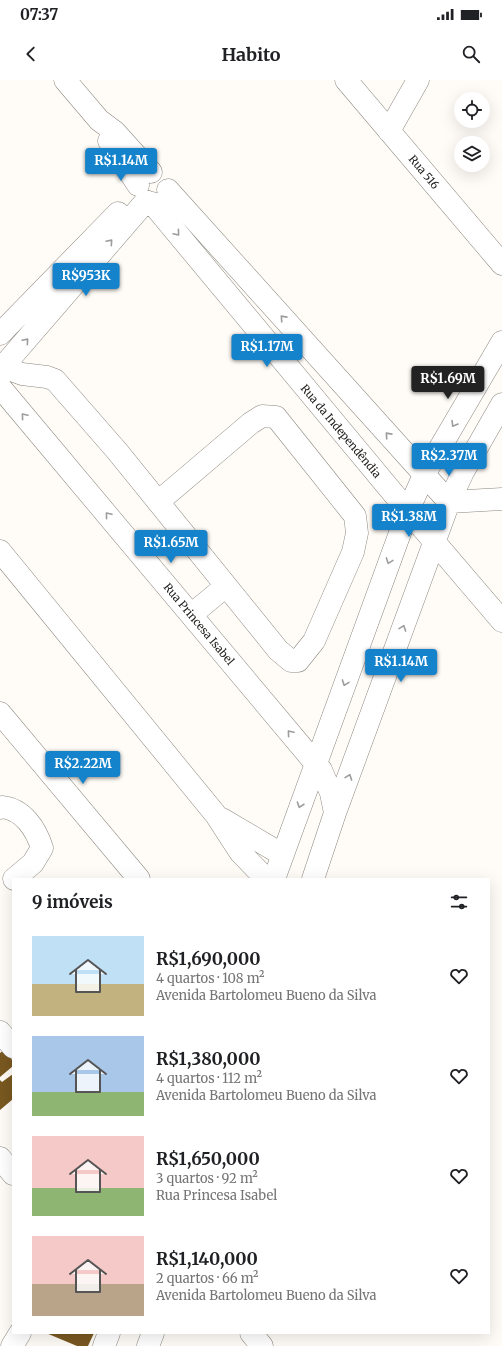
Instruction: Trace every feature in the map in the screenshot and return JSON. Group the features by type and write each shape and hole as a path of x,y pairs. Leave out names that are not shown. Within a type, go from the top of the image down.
{"street":[{"name":"Rua 516","path":"346,80 502,264"},
{"path":"388,130 418,80"},
{"name":"Rua da Independêndia","path":"76,84 99,120 111,144 408,511 502,621"},
{"path":"0,334 149,190"},
{"path":"1,375 149,190"},
{"name":"Rua da Independêndia","path":"149,190 449,502"},
{"path":"274,878 408,511 424,475 502,342"},
{"path":"1,375 22,374 47,377 55,380 117,451 158,502 226,586 284,656 291,661 298,661 314,641 353,552 357,533 355,516 276,416 262,416 251,423 158,502"},
{"name":"Rua Princesa Isabel","path":"1,375 192,615 315,763 327,781 335,813"},
{"path":"313,878 335,813 449,502 463,472 502,404"},
{"path":"449,502 502,499"},
{"path":"0,551 216,815 240,852 265,878"},
{"path":"192,615 226,586"},
{"path":"0,714 138,878"},
{"path":"0,808 12,808 19,811 38,835 42,848 33,863 16,878"},
{"path":"216,815 283,855"},
{"path":"0,891 12,882"},
{"path":"0,1032 12,1046"},
{"path":"0,1158 12,1173"},
{"path":"12,1346 19,1334"},
{"path":"104,1346 109,1334"},
{"path":"148,1346 153,1334"},
{"path":"252,1334 262,1346"}],"building":[{"path":"4,1050 12,1060 12,1067 0,1077 0,1053"},
{"path":"12,1075 12,1100 0,1110 0,1080 2,1082"},
{"path":"48,1334 94,1334 88,1346 77,1346"}]}
